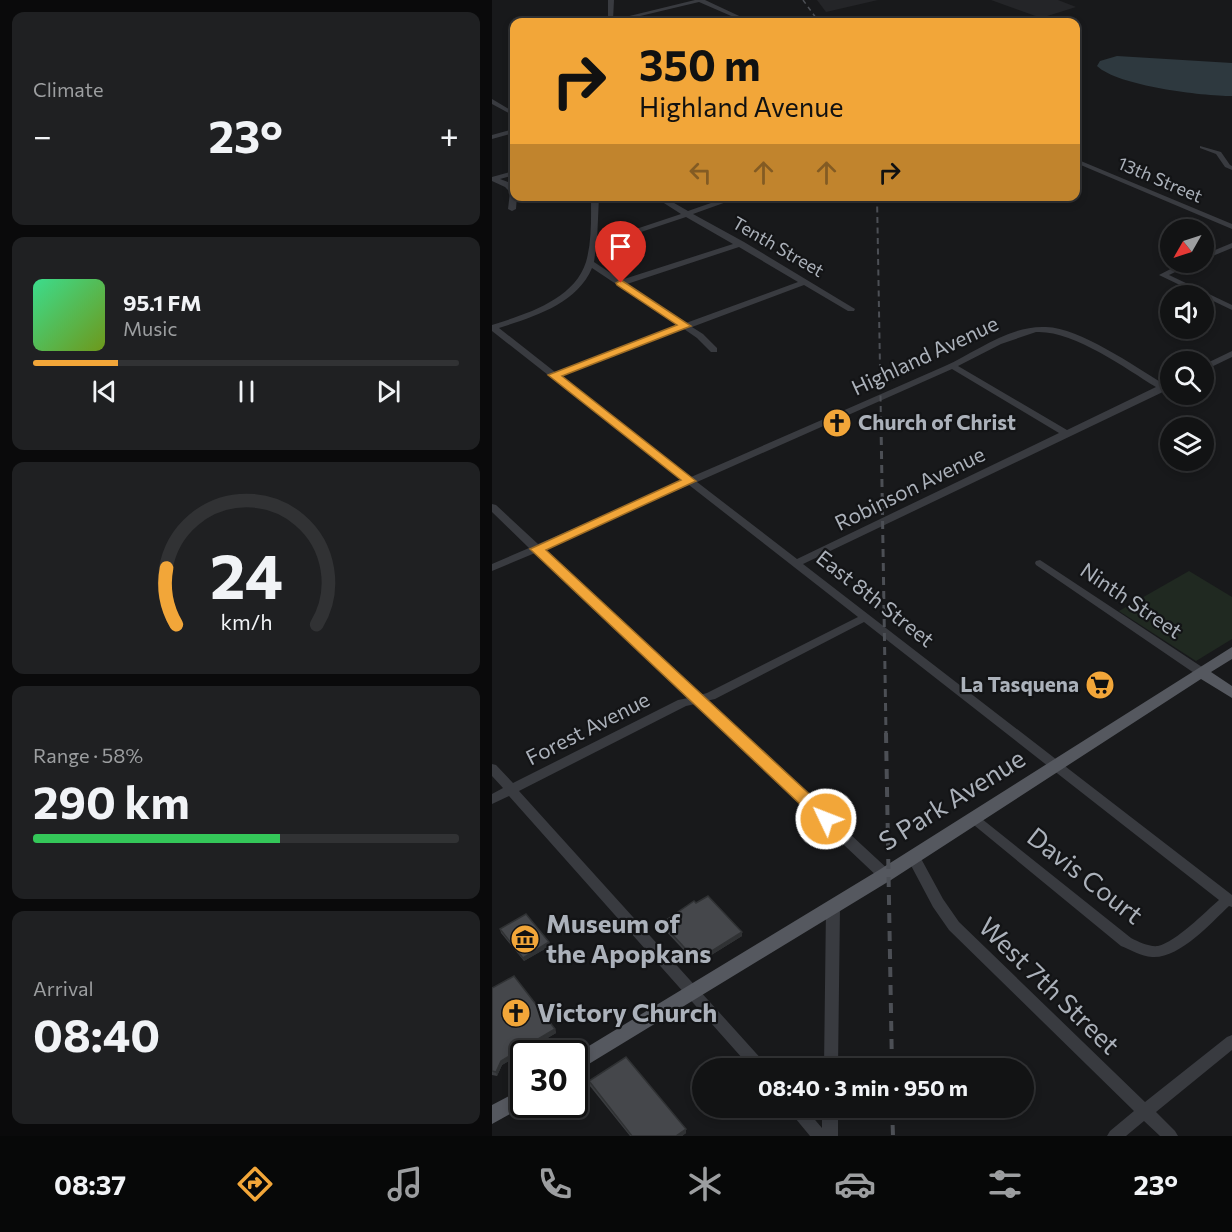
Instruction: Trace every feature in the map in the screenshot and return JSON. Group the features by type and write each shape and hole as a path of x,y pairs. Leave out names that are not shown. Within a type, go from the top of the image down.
{"main road":[{"name":"S Park Avenue","path":"588,1057 885,875 1232,652"},
{"path":"1201,672 1232,693"},
{"path":"492,1115 510,1104"}],"street":[{"path":"610,18 612,0"},
{"path":"626,18 700,0 740,18"},
{"path":"493,102 510,112"},
{"path":"492,137 510,132"},
{"path":"1202,147 1219,153 1227,166 1232,168"},
{"name":"13th Street","path":"1080,163 1232,227"},
{"path":"494,179 510,174"},
{"path":"494,179 510,187"},
{"path":"512,209 513,201"},
{"path":"492,328 537,311 561,298 580,281 590,263 595,201"},
{"name":"Tenth Street","path":"665,201 851,309"},
{"path":"592,246 725,201"},
{"path":"621,283 741,244"},
{"path":"1214,253 1232,245"},
{"path":"590,263 708,341 714,350"},
{"path":"1167,273 1163,275 1232,308"},
{"path":"554,375 804,282"},
{"name":"East 8th Street","path":"492,328 1230,901"},
{"name":"Highland Avenue","path":"492,568 952,366 1007,339 1046,329 1061,332 1160,382"},
{"path":"1214,363 1232,354"},
{"path":"952,366 1067,434"},
{"name":"Robinson Avenue","path":"796,563 1160,389"},
{"path":"492,507 885,875"},
{"name":"Ninth Street","path":"1040,563 1201,672"},
{"name":"Forest Avenue","path":"492,800 682,703 711,696 864,618"},
{"path":"492,768 751,1058"},
{"name":"Davis Court","path":"974,818 1126,942 1147,950 1158,951 1173,945 1230,901"},
{"name":"West 7th Street","path":"913,856 938,903 954,926 1170,1136"},
{"path":"831,1058 833,907"},
{"path":"1115,1136 1232,1041"},
{"path":"804,1118 820,1136"},
{"path":"830,1118 830,1136"}],"shaded area":[{"path":"817,0 878,0 826,12"},
{"path":"991,0 1058,0 1076,7 1041,18"},
{"path":"1117,56 1232,63 1232,96 1182,92 1141,84 1108,73 1097,66 1100,61"},
{"path":"1189,571 1232,597 1232,639 1196,661 1119,611"}],"building":[{"path":"708,896 742,932 699,959 693,957 662,923 694,901 696,903"},
{"name":"Museum of the Apopkans","path":"526,914 549,942 523,958 500,929"},
{"name":"Victory Church","path":"514,976 555,1029 536,1040 510,1040 510,1056 501,1061 496,1072 492,1071 492,988"},
{"path":"626,1057 686,1129 676,1136 632,1136 589,1081"}],"railway":[{"path":"803,0 816,18"},
{"path":"877,201 881,424"},
{"path":"881,423 886,734"},
{"path":"886,733 892,1058"},
{"path":"892,1118 893,1136"}],"place":[{"name":"Church of Christ","path":"837,423"},
{"name":"La Tasquena","path":"1100,685"},
{"name":"Museum of the Apopkans","path":"525,939"},
{"name":"Victory Church","path":"516,1013"}],"route":[{"path":"621,283 685,326 554,375 690,481 537,549 826,819"}]}
